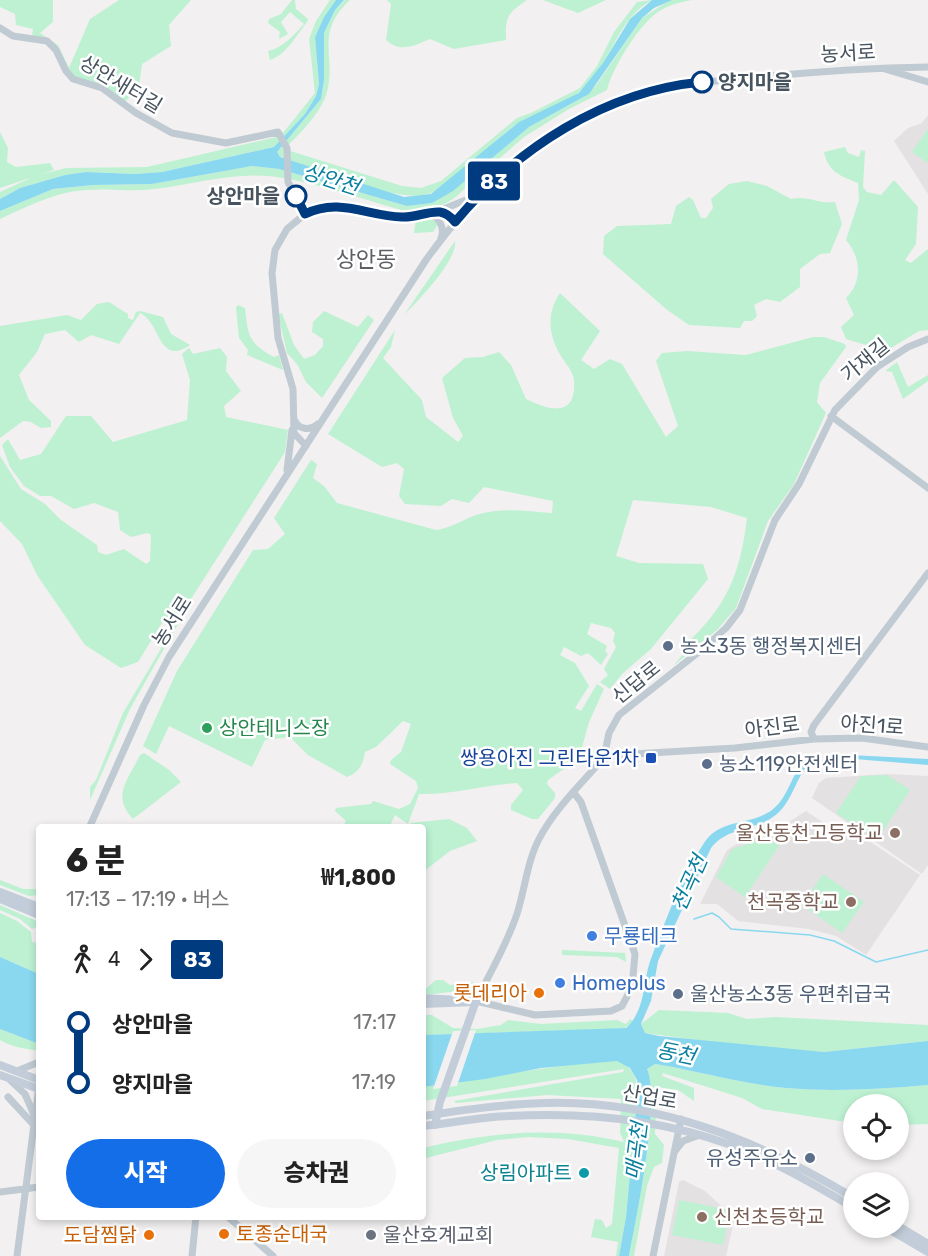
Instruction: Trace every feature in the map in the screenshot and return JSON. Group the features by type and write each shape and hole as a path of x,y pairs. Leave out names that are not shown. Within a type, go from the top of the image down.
{"main road":[{"path":"0,892 36,907"},
{"path":"0,899 36,914"},
{"path":"426,998 476,1001"},
{"path":"426,1004 462,1004 476,1001"},
{"name":"신답로","path":"435,1125 468,1019 476,1001"},
{"path":"0,1065 36,1079"},
{"path":"4,1077 36,1087"},
{"name":"산업로","path":"426,1115 438,1110 546,1103 620,1108 660,1114 731,1135 764,1149 843,1192"},
{"name":"산업로","path":"426,1126 506,1116 545,1114 582,1115 658,1126 700,1135 770,1161 843,1202"},
{"path":"909,1233 928,1244"},
{"path":"904,1238 928,1252"}],"street":[{"name":"상안새터길","path":"0,28 13,36 47,41 56,50 70,78 102,88 136,113 179,135 226,142 279,134 286,149 287,179 298,199"},
{"name":"농서로","path":"91,824 144,705 169,657 441,240 483,191 538,146 592,113 639,94 681,84 883,68 928,67"},
{"path":"883,68 928,82"},
{"path":"430,213 483,191"},
{"path":"298,199 307,205 341,206 399,217 430,213 446,214 455,222"},
{"path":"298,199 305,214"},
{"path":"298,199 298,207 275,250 272,273 278,338 293,389 294,433 306,446"},
{"path":"290,224 322,206"},
{"path":"430,213 438,220 443,230 441,240"},
{"name":"가재길","path":"831,416 877,367 908,347 928,339"},
{"path":"831,416 928,488"},
{"name":"신답로","path":"476,1001 514,921 539,839 602,760 611,729 622,711 705,647 726,628 740,610 775,519 799,484 831,416"},
{"path":"294,419 300,427 308,428 322,420"},
{"path":"282,482 289,464 294,419"},
{"name":"아진로","path":"602,760 620,754 735,748 814,739 812,728 928,573"},
{"path":"797,741 821,715"},
{"name":"아진1로","path":"814,739 862,738 928,747"},
{"path":"608,740 620,754"},
{"path":"476,1001 540,1015 611,1011 622,1006 632,987 635,951 581,802 574,794"},
{"path":"28,903 36,902"},
{"path":"17,1071 36,1063"},
{"path":"4,1077 25,1094 36,1114"},
{"path":"8,1097 33,1124"},
{"path":"17,1256 33,1124 36,1118"},
{"path":"653,1256 681,1119"},
{"path":"674,1153 684,1141 700,1135"},
{"path":"0,1192 36,1187"},
{"path":"192,1256 196,1220"},
{"path":"232,1220 273,1256"}],"shaded area":[{"path":"928,115 928,194 894,141 908,128 922,123"},
{"name":"울산동천고등학교","path":"887,774 928,776 928,865 922,874 812,798 819,783 826,778"},
{"path":"806,811 845,837 851,829 920,875 866,955 836,936 809,929 738,921 717,904 700,904 727,850 740,842 770,834"},
{"name":"신천초등학교","path":"683,1180 705,1191 730,1214 734,1221 726,1256 664,1256 679,1182"}],"green space":[{"path":"0,0 53,0 53,22 40,33 58,45 69,68 90,19 119,0 191,0 169,25 171,46 142,64 139,86 125,102 104,86 74,78 46,38 32,36 33,29 16,25 15,14 0,7"},
{"path":"292,0 295,0 296,9 308,19 307,22 286,49 270,60 268,51 283,44 304,24 290,12 281,22 288,34 279,39 280,32 268,23 269,19 281,14"},
{"path":"330,0 336,0 324,17 315,37 319,84 316,96 305,114 274,147 162,172 135,174 86,172 65,175 20,188 0,199 0,192 35,176 66,168 147,167 277,137 283,133 315,93 309,39 316,21"},
{"path":"345,0 350,0 339,12 329,35 330,69 326,95 314,117 284,149 402,186 421,188 441,181 517,118 580,88 597,66 614,32 637,2 652,0 631,17 595,76 578,93 520,122 501,136 454,179 433,192 419,196 381,191 358,184 280,157 277,152 321,99 324,80 324,33 335,10"},
{"path":"387,0 527,0 509,16 506,25 506,40 454,49 430,39 407,47 397,46 386,40 391,4"},
{"path":"543,0 606,0 578,13"},
{"path":"670,0 692,0 665,8 645,24 621,58 607,90 569,109 524,137 457,196 432,210 413,213 309,183 275,177 240,176 145,190 75,191 42,200 0,219 0,211 53,189 93,185 152,184 252,166 279,169 407,206 432,203 467,179 529,127 584,97 597,84 642,18"},
{"path":"928,129 928,163 912,152"},
{"path":"0,132 8,148 7,162 16,167 50,163 54,170 0,188"},
{"path":"845,147 848,153 859,157 861,150 865,151 863,187 867,192 881,195 894,180 918,207 916,244 905,260 911,263 928,249 928,330 919,331 886,351 846,339 841,327 854,315 846,298 855,285 858,269 855,254 846,240 859,200 858,183 832,169 824,152"},
{"path":"747,181 767,186 791,199 835,202 842,224 830,253 820,254 800,269 800,287 780,302 766,299 754,305 757,316 752,321 744,321 740,328 689,325 666,309 603,254 604,236 617,226 671,224 676,206 689,197 693,200 701,218 706,218 713,208 711,199 729,184"},
{"path":"429,217 438,224 433,232 414,233 416,220"},
{"path":"455,241 454,249 444,269 404,315"},
{"path":"560,293 600,331 581,360 594,369 610,359 622,364 666,437 678,426 656,361 662,353 687,351 746,355 813,337 824,337 845,344 846,347 820,383 817,402 826,413 794,484 768,521 736,608 717,630 673,666 685,652 684,646 711,618 729,589 740,557 747,518 711,507 633,500 616,556 639,563 703,564 708,579 651,649 623,673 610,689 600,682 608,675 604,669 616,647 613,641 615,633 611,628 591,623 587,634 607,646 605,651 608,654 601,665 588,653 581,656 564,647 560,655 575,663 589,686 575,708 581,711 597,684 604,689 589,722 581,751 572,763 548,780 547,784 555,793 555,798 538,819 532,819 511,810 511,805 523,790 517,783 419,794 408,824 395,815 391,824 344,824 346,821 335,811 336,808 371,804 373,801 399,809 410,804 418,788 416,781 390,764 391,760 401,752 411,724 403,721 376,747 365,752 360,768 347,777 308,755 290,737 265,740 252,767 169,726 156,754 143,746 177,671 253,550 268,549 285,534 274,518 311,460 317,464 313,478 324,486 337,503 436,530 452,526 476,515 495,511 552,513 553,501 484,487 469,503 452,499 441,506 405,504 399,496 404,469 397,463 382,467 328,434 395,330 391,347 383,358 422,400 426,417 458,442 463,436 453,418 442,378 465,358 483,357 499,352 511,365 526,399 552,408 566,406 571,401 574,392 574,380 552,335 551,318 555,301"},
{"path":"109,302 133,320 136,312 140,311 163,317 171,334 190,345 172,351 161,341 147,318 140,313 119,344 91,335 79,342 65,330 45,334 37,352 19,375 29,400 51,421 51,427 41,428 31,422 23,421 0,438 0,326 67,315 81,320 97,304"},
{"path":"238,305 245,308 247,325 254,342 274,357 279,355 283,370 247,355 248,350 239,338 236,307"},
{"path":"324,311 358,327 368,315 374,320 322,398 306,382 297,364 287,353 278,314 282,313 294,345 304,359 315,355 323,346 323,339 312,332 313,322"},
{"path":"189,348 193,354 220,348 227,357 226,371 241,391 224,406 226,417 288,430 285,452 182,613 163,621 138,662 121,668 85,645 37,575 22,544 0,521 0,456 21,489 45,504 61,520 97,545 98,552 106,555 124,549 146,564 150,561 151,535 148,533 131,537 120,530 118,512 94,503 74,509 51,496 40,496 24,486 10,467 2,445 8,439 20,460 41,454 66,416 91,416 113,442 187,420 190,380 182,354"},
{"path":"897,362 908,387 928,375 928,381 903,399 892,372 885,371"},
{"path":"182,613 183,615 130,709 90,800 90,787 96,780 123,713"},
{"path":"144,753 169,770 181,782 133,819 126,811 122,795 140,755"},
{"path":"887,775 910,790 877,840 836,813 861,776"},
{"path":"449,819 467,828 477,841 450,851 426,870 426,824 411,823"},
{"path":"766,838 779,846 745,897 716,877 732,849"},
{"path":"823,874 864,902 842,933 802,905"},
{"path":"0,880 23,889 36,889 36,895 29,896 0,885"},
{"path":"0,905 36,921 36,927 32,929 20,919 0,910"},
{"path":"0,913 17,921 31,932 32,942 36,943 36,973 0,957"},
{"path":"562,950 625,953 626,962 617,957 562,955"},
{"path":"436,980 443,980 450,985 474,982 470,990 426,995 426,988"},
{"path":"659,1010 728,1013 747,1019 775,1017 928,1025 928,1041 824,1052 727,1044 645,1033 641,1024"},
{"path":"426,1015 432,1015 453,1028 477,1029 501,1025 508,1020 541,1024 617,1020 626,1024 630,1019 633,1021 625,1028 426,1035"},
{"path":"0,1029 36,1043 36,1050 15,1046 0,1040"},
{"path":"617,1061 626,1065 636,1080 638,1090 626,1217 619,1256 616,1256 618,1242 591,1237 595,1219 602,1220 606,1228 612,1224 619,1148 568,1139 528,1137 497,1140 426,1158 426,1147 498,1135 573,1134 624,1142 620,1133 621,1099 547,1095 456,1103 454,1101 623,1072 624,1069 426,1101 426,1087 544,1068"},
{"path":"655,1064 753,1084 821,1090 928,1085 928,1124 909,1125 909,1094 843,1094 843,1121 762,1109 742,1098 663,1073 662,1076 694,1088 694,1101 678,1090 657,1087 655,1134 664,1145 662,1163 654,1167 647,1186 634,1256 629,1256 649,1131 651,1084 647,1069"},
{"path":"679,1200 725,1209 729,1214 723,1245 672,1235"}],"water":[{"name":"상안천","path":"336,0 344,0 335,10 324,33 324,80 321,99 277,152 280,157 404,197 431,194 519,122 579,93 603,63 630,19 652,0 672,0 654,8 642,18 589,94 529,127 453,191 432,203 407,206 279,169 252,166 152,184 93,185 53,189 0,211 0,199 20,188 65,175 86,172 135,174 162,172 274,147 305,114 316,96 319,84 315,37 324,17"},
{"path":"830,754 928,759 928,765 830,757"},
{"path":"805,760 808,764 788,801 777,814 762,823 731,833 711,848 658,961 651,1001 641,1024 645,1033 659,1036 824,1052 928,1041 928,1085 857,1090 786,1088 753,1084 655,1064 647,1069 651,1084 651,1106 646,1160 637,1216 629,1256 619,1256 626,1217 638,1090 637,1080 630,1068 617,1061 541,1068 485,1079 426,1087 426,1035 626,1028 638,1012 649,965 669,913 704,843 718,830 772,810 782,799"},
{"path":"0,957 36,973 36,1043 0,1029"}],"pier":[{"path":"476,1030 457,1086 433,1089 453,1031"}],"waterway":[{"name":"천곡천","path":"694,919 712,913 731,929 810,935 834,941 876,962 928,950"}],"bus line":[{"name":"83","path":"296,196 305,214 322,206 335,205 394,217 413,217 439,212 449,216 455,222 483,191 514,164 538,146 592,113 639,94 681,84 702,82"}],"place":[{"name":"양지마을","path":"702,82"},
{"name":"상안마을","path":"296,196"},
{"name":"농소3동 행정복지센터","path":"668,646"},
{"name":"상안테니스장","path":"207,728"},
{"name":"쌍용아진 그린타운1차","path":"651,758"},
{"name":"농소119안전센터","path":"707,764"},
{"name":"울산동천고등학교","path":"895,833"},
{"name":"천곡중학교","path":"851,902"},
{"name":"무룡테크","path":"592,936"},
{"name":"Homeplus","path":"560,983"},
{"name":"롯데리아","path":"539,993"},
{"name":"울산농소3동 우편취급국","path":"678,994"},
{"name":"유성주유소","path":"810,1158"},
{"name":"상림아파트","path":"584,1173"},
{"name":"신천초등학교","path":"702,1217"},
{"name":"토종순대국","path":"224,1234"},
{"name":"도담찜닭","path":"149,1235"},
{"name":"울산호계교회","path":"371,1235"}],"district":[{"name":"상안동","path":"366,259"}],"water label":[{"name":"동천","path":"676,1053"},
{"name":"매곡천","path":"636,1151"}]}
